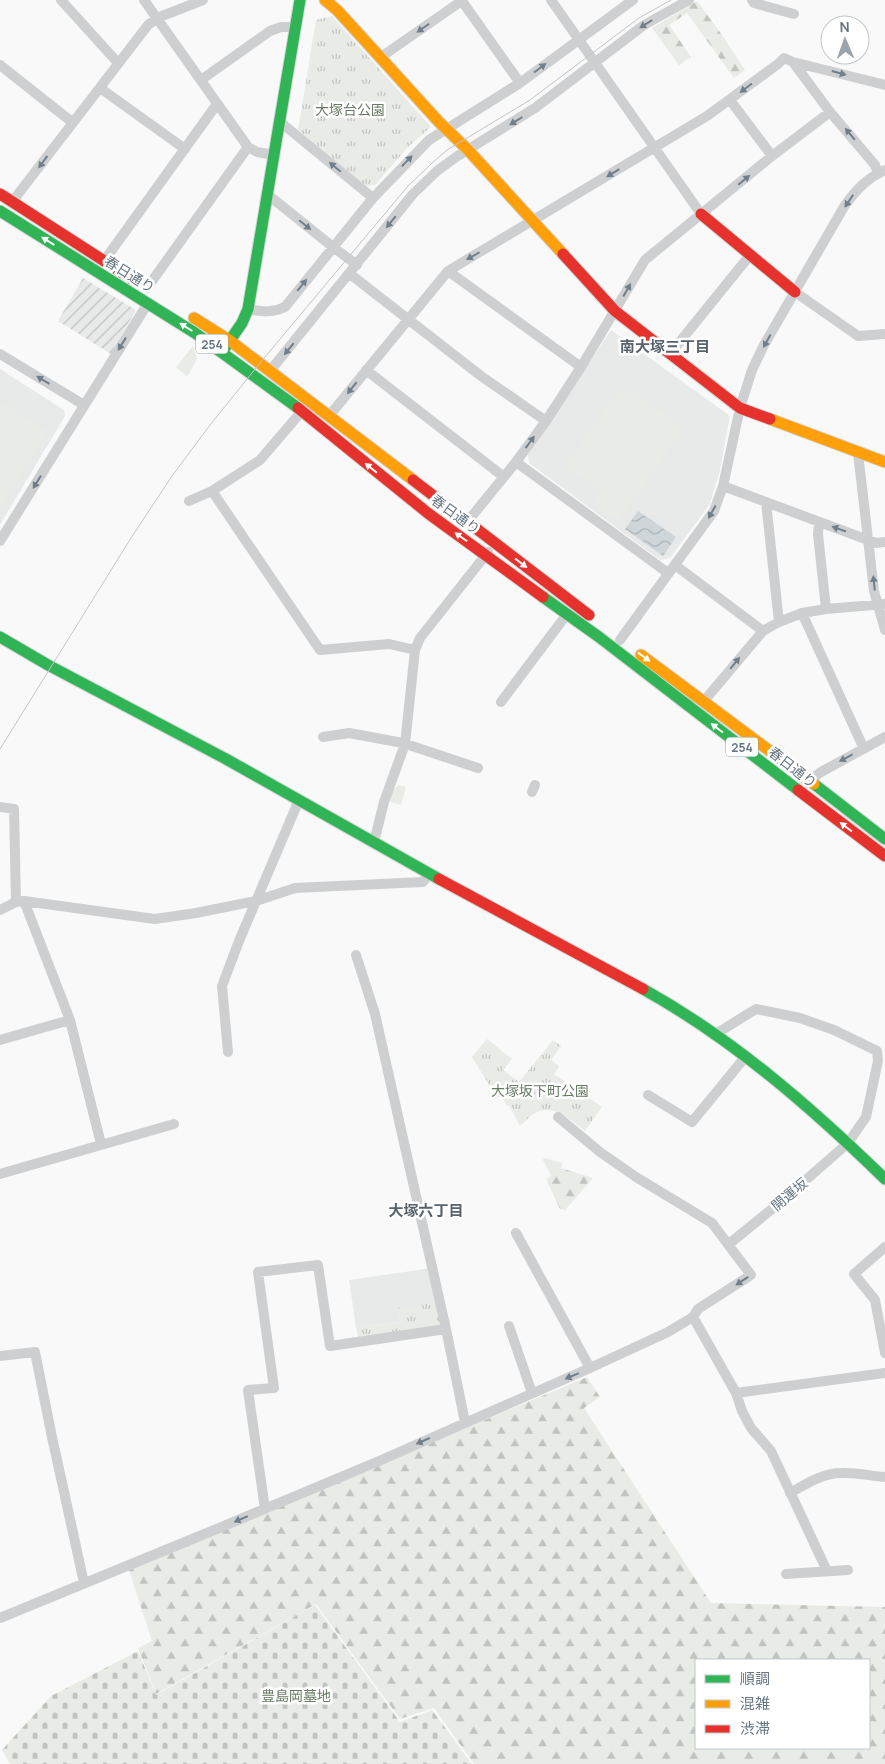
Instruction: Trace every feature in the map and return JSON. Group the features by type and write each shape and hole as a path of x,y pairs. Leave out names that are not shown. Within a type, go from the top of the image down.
{"main road":[{"path":"222,352 242,323 248,309 300,0"},
{"path":"325,0 382,57 446,129 468,150 615,311 740,408 885,462"},
{"name":"春日通り","path":"0,194 104,261 150,295 302,412 429,514 567,614 885,856"},
{"path":"701,214 795,292"},
{"name":"春日通り","path":"2,217 150,295"},
{"name":"春日通り","path":"186,313 229,340 468,521 620,640 704,701 885,839"},
{"path":"0,636 35,657 226,759 429,874 638,985 673,1006 746,1056 848,1143 885,1178"}],"street":[{"path":"62,0 118,63"},
{"path":"144,0 248,147 257,152 274,155"},
{"path":"12,202 148,25 158,18 203,0"},
{"path":"382,57 462,0 520,83"},
{"path":"551,0 701,214"},
{"path":"248,309 270,312 277,311 285,306 372,198 429,140 520,83 633,0"},
{"path":"270,371 414,194 437,171 535,108 644,25 689,0"},
{"path":"752,0 754,3 794,14"},
{"path":"201,80 270,31 281,27 295,28"},
{"path":"620,640 714,511 723,486 740,408 752,370 764,345 851,197 868,179 881,172 788,60"},
{"path":"329,416 448,271 707,116 788,60 885,85"},
{"path":"0,65 72,122"},
{"path":"100,88 185,148"},
{"path":"730,100 772,156"},
{"path":"104,261 217,104"},
{"path":"468,521 516,462 546,421 581,367 645,260 772,156 830,112"},
{"path":"279,121 372,198"},
{"path":"0,541 150,295 248,147"},
{"path":"267,194 357,265"},
{"path":"670,354 750,255"},
{"path":"448,271 581,367"},
{"path":"350,274 481,376 546,421"},
{"path":"795,292 858,336 885,334"},
{"path":"0,354 84,405"},
{"path":"366,370 504,477"},
{"path":"189,501 212,491 260,460 302,412"},
{"path":"858,453 869,540 885,630"},
{"path":"516,462 763,631"},
{"path":"723,486 876,543 885,542"},
{"path":"212,491 320,650 390,644 415,650"},
{"path":"766,502 779,622"},
{"path":"819,522 818,534 826,609"},
{"path":"374,842 384,802 405,744 415,650 420,638 494,542"},
{"path":"704,701 751,643 763,631 779,622 802,613 881,604"},
{"path":"802,613 864,749"},
{"path":"501,702 567,614"},
{"path":"323,737 349,733 405,744 478,768"},
{"path":"798,790 821,772 885,737"},
{"path":"228,1052 222,986 299,800"},
{"path":"0,807 14,809 20,902 70,1020 101,1144"},
{"path":"0,910 20,902 155,919 256,901 295,888 423,882 429,874"},
{"path":"356,956 375,1014 465,1422"},
{"path":"714,1035 756,1009 800,1018 834,1030 877,1051 882,1059"},
{"path":"0,1040 70,1020"},
{"path":"648,1095 692,1122 746,1056"},
{"name":"開運坂","path":"729,1244 848,1143 866,1117 882,1059"},
{"path":"0,1618 265,1509 649,1342 694,1317 698,1309 751,1275 712,1224 636,1177 600,1152 558,1117"},
{"path":"0,1174 174,1124"},
{"path":"516,1233 590,1368"},
{"path":"885,1247 854,1274 875,1300 885,1353"},
{"path":"265,1509 248,1390 274,1388 258,1272 318,1265 330,1346 446,1329"},
{"path":"694,1317 736,1393 742,1411 751,1428 771,1451 827,1571"},
{"path":"509,1326 532,1393"},
{"path":"0,1356 35,1352 84,1583"},
{"path":"736,1393 885,1373"},
{"path":"790,1492 830,1474 842,1472 885,1478"},
{"path":"786,1574 848,1570"}],"shaded area":[{"path":"83,278 136,310 111,354 58,321"},
{"path":"611,330 730,416 720,470 710,504 670,558 660,560 529,463 528,454"},
{"path":"0,369 64,410 65,416 0,525"},
{"path":"432,1268 440,1302 398,1309 401,1322 356,1327 349,1280"}],"green space":[{"path":"697,1 745,70 734,78 687,13 669,25 691,57 679,65 652,28"},
{"name":"大塚台公園","path":"332,16 431,127 408,147 375,185 366,186 298,130 316,20"},
{"path":"193,346 197,359 187,377 176,367"},
{"path":"631,390 684,429 618,521 593,503 601,491 565,465 616,393"},
{"path":"0,402 48,431 0,508"},
{"path":"399,785 406,787 401,805 390,802 393,789"},
{"name":"大塚坂下町公園","path":"487,1039 512,1059 503,1070 519,1082 553,1040 561,1046 551,1060 559,1066 554,1074 602,1107 585,1131 560,1113 546,1110 532,1115 520,1126 509,1105 507,1106 501,1095 497,1098 472,1057"},
{"path":"544,1158 563,1163 561,1168 593,1178 565,1210 560,1209 546,1179 551,1176 543,1160"},
{"path":"440,1302 446,1328 359,1341 356,1327 401,1322 398,1308"},
{"path":"587,1377 600,1397 584,1408 711,1603 885,1607 885,1764 474,1764 434,1708 400,1719 316,1604 156,1694 138,1648 152,1641 129,1570"},
{"name":"豊島岡墓地","path":"315,1605 400,1722 432,1710 472,1764 10,1764 2,1750 51,1696 138,1651 156,1695"}],"water":[{"path":"638,511 676,537 663,556 625,529"}],"tram line":[{"path":"0,749 131,538 172,476 260,363 408,186 447,150 530,100 639,18 671,0"}],"traffic: fast":[{"path":"224,349 242,323 248,309 300,0"},
{"path":"0,211 195,333 298,408"},
{"path":"543,597 599,637 798,790"},
{"path":"0,637 48,665 226,759 439,879"},
{"path":"814,784 885,839"},
{"path":"643,989 740,1052 800,1100 885,1179"}],"traffic: slow":[{"path":"325,0 337,10 563,254"},
{"path":"194,318 229,340 413,480"},
{"path":"770,419 885,462"},
{"path":"641,655 814,784"}],"traffic: jam":[{"path":"0,194 137,282"},
{"path":"701,214 795,292"},
{"path":"563,254 615,311 740,408 770,419"},
{"path":"298,408 429,514 543,597"},
{"path":"413,480 589,615"},
{"path":"798,790 885,856"},
{"path":"439,879 643,989"}],"district":[{"name":"南大塚三丁目","path":"665,346"},
{"name":"大塚六丁目","path":"426,1210"}]}
